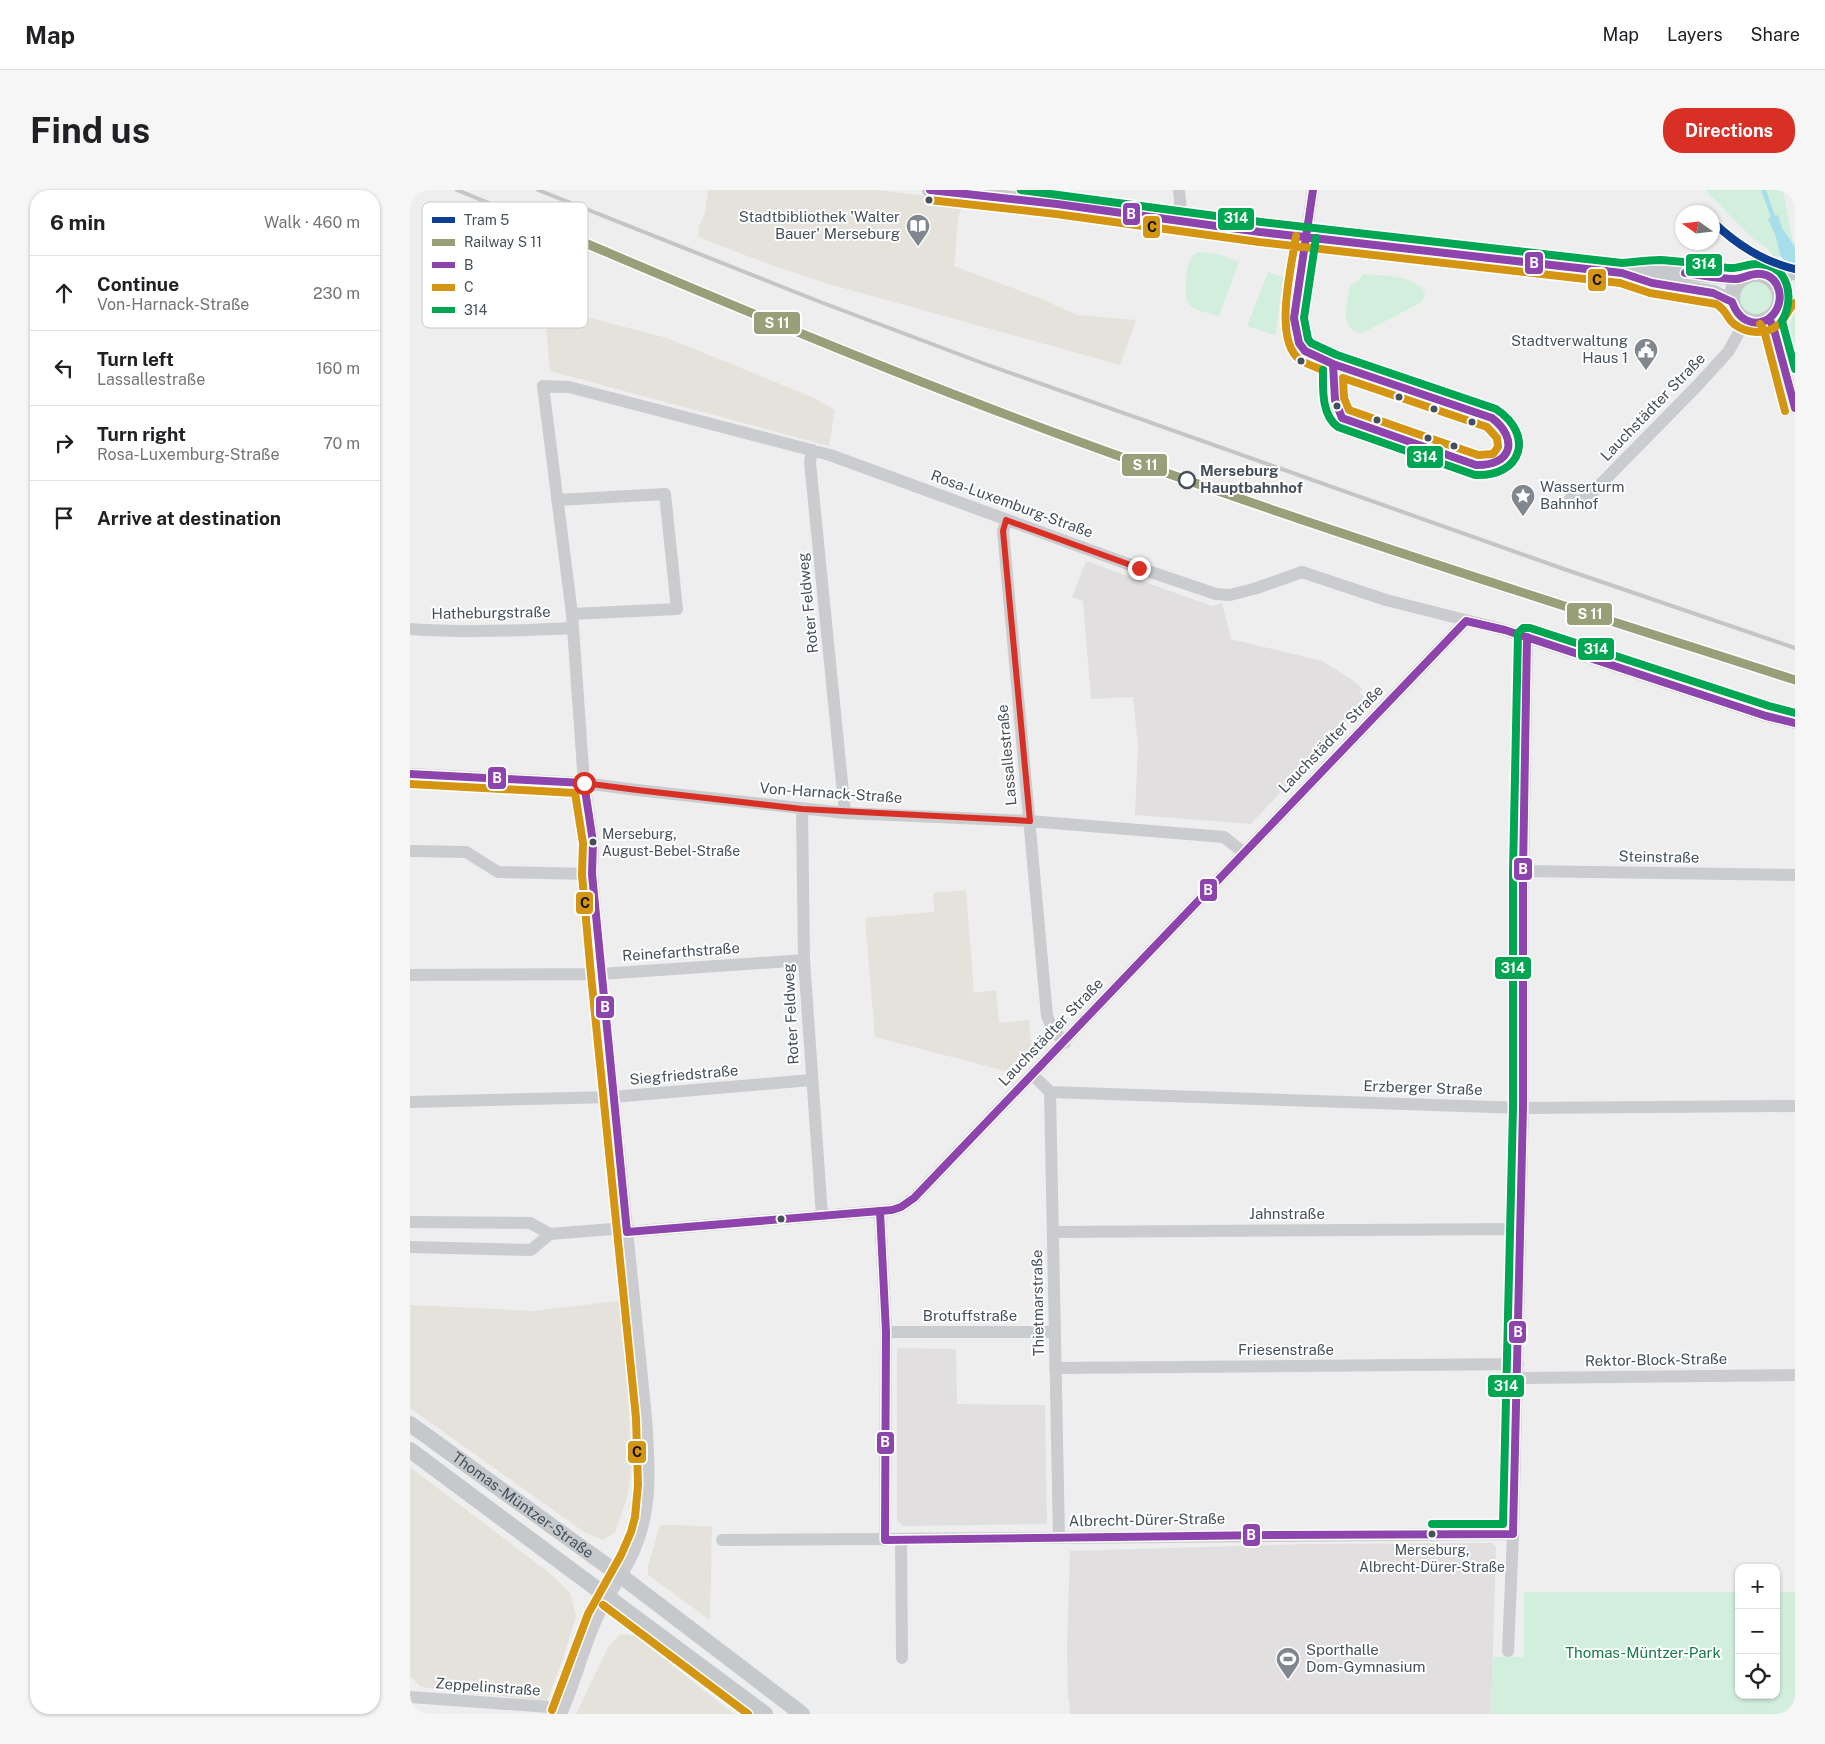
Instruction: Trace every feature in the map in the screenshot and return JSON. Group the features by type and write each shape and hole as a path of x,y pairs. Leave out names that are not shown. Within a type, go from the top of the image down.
{"main road":[{"path":"930,190 1622,274 1652,283 1713,293 1732,302 1740,316 1746,320 1759,322 1769,319 1776,314 1781,301 1778,287 1769,277"},
{"path":"1622,274 1660,270 1742,278 1752,274 1777,277 1795,271"},
{"path":"1732,302 1734,289 1742,278"},
{"path":"1781,301 1795,291"},
{"name":"Thomas-Müntzer-Straße","path":"410,1424 621,1576 802,1714"},
{"name":"Thomas-Müntzer-Straße","path":"410,1450 609,1596 765,1714"}],"street":[{"path":"1179,190 1182,222"},
{"path":"1313,190 1296,304 1295,330 1299,343 1305,351 1333,364 1492,418 1501,424 1508,433 1508,446 1503,459 1491,466 1476,465 1342,418 1337,412 1335,404 1333,364"},
{"path":"1769,319 1773,326 1795,408"},
{"name":"Lauchstädter Straße","path":"1570,499 1577,501 1586,499 1698,386 1728,352 1746,320"},
{"name":"Rosa-Luxemburg-Straße","path":"557,500 543,386 569,387 830,455 1139,568 1216,594 1230,595 1257,588 1302,572 1386,600 1505,630 1766,716 1795,723"},
{"name":"Roter Feldweg","path":"812,450 810,462 845,813"},
{"path":"562,1711 598,1615 621,1576 641,1534 648,1494 649,1471 646,1416 592,874 593,842 584,783 572,614 557,500 665,494 677,609 572,614"},
{"name":"Lassallestraße","path":"1006,520 1003,531 1047,1016 1052,1028 1065,1043"},
{"name":"Lauchstädter Straße","path":"550,1234 612,1229 627,1232 880,1211 901,1207 914,1198 1065,1043 1466,621"},
{"name":"Hatheburgstraße","path":"410,629 449,632 494,632 572,628"},
{"path":"1508,1651 1518,1364 1523,1108 1523,871 1527,637"},
{"name":"Von-Harnack-Straße","path":"410,774 584,783 845,813 1030,821 1224,837 1244,853"},
{"name":"Roter Feldweg","path":"802,809 804,960 822,1216"},
{"path":"410,851 466,852 498,872 592,874"},
{"name":"Steinstraße","path":"1523,871 1795,875"},
{"name":"Reinefarthstraße","path":"410,975 601,974 804,960"},
{"path":"1033,1075 1050,1092"},
{"name":"Siegfriedstraße","path":"410,1102 613,1097 812,1080"},
{"name":"Erzberger Straße","path":"1050,1092 1523,1108 1795,1106"},
{"name":"Thietmarstraße","path":"1050,1092 1059,1537"},
{"path":"880,1211 886,1332 885,1540"},
{"path":"410,1222 530,1223 550,1234 531,1250 410,1247"},
{"name":"Jahnstraße","path":"1054,1232 1520,1228"},
{"name":"Brotuffstraße","path":"886,1332 1054,1332"},
{"name":"Friesenstraße","path":"1055,1368 1518,1364"},
{"name":"Rektor-Block-Straße","path":"1517,1378 1795,1376"},
{"name":"Albrecht-Dürer-Straße","path":"722,1540 885,1540 1281,1534 1513,1534"},
{"path":"901,1539 902,1658"},
{"name":"Zeppelinstraße","path":"411,1701 562,1711"}],"shaded area":[{"path":"708,190 877,190 962,200 954,266 1039,298 1077,315 1136,320 1120,365 829,284 771,265 698,237 699,226 705,213"},
{"path":"588,317 667,338 812,397 835,410 829,446 550,371 546,328 588,328"},
{"path":"1086,561 1212,606 1222,603 1231,639 1322,661 1363,689 1359,693 1364,697 1359,703 1361,705 1251,824 1135,815 1138,746 1133,697 1091,699 1083,601 1072,597"},
{"path":"966,890 974,993 996,990 999,1023 1029,1020 1032,1053 1013,1073 875,1037 865,918 934,912 933,893"},
{"path":"625,1300 631,1471 627,1497 615,1533 603,1540 584,1532 410,1408 410,1305 534,1311"},
{"path":"897,1348 956,1349 957,1404 1045,1405 1047,1524 902,1526 897,1520"},
{"path":"410,1467 547,1571 570,1592 576,1616 563,1659 547,1701 421,1687 410,1676"},
{"path":"660,1525 712,1526 710,1620 648,1575 648,1566"},
{"path":"1492,1543 1496,1547 1491,1714 1070,1714 1067,1647 1070,1551 1308,1544"},
{"path":"621,1634 635,1636 734,1714 576,1714 609,1645"}],"green space":[{"path":"1705,190 1783,190 1793,242 1795,242 1795,260 1773,256 1767,248 1752,238"},
{"path":"1198,252 1221,255 1239,262 1219,316 1191,306 1186,298 1188,266 1193,255"},
{"path":"1268,272 1283,277 1276,332 1274,335 1247,326"},
{"path":"1363,274 1397,277 1412,282 1425,292 1423,300 1362,333 1354,331 1349,327 1347,321 1346,307 1350,285 1356,283"},
{"path":"1756,282 1768,287 1773,299 1768,311 1756,316 1744,311 1739,299 1744,287"},
{"path":"1795,308 1795,354 1789,327"},
{"name":"Thomas-Müntzer-Park","path":"1524,1592 1735,1592 1735,1699 1780,1699 1780,1592 1795,1592 1795,1714 1491,1714 1493,1657 1524,1657"}],"water":[{"path":"1761,190 1766,190 1775,216 1778,215 1782,228 1795,247 1795,282 1780,254 1775,234 1768,219 1771,217"}],"railway":[{"path":"457,190 486,202"},
{"path":"538,190 568,202"},
{"path":"588,210 823,303 985,364 1561,568 1795,648"}],"tram line":[{"name":"5","path":"1720,228 1750,251 1772,262 1795,269"}],"transit line":[{"name":"B","path":"930,190 1057,204 1260,232 1622,273 1652,283 1713,293 1732,302"},
{"name":"314","path":"1021,190 1261,222 1622,263 1660,260 1729,268 1755,264 1769,266 1777,270 1787,285 1788,303 1782,321 1795,369"},
{"name":"B","path":"1313,190 1294,318 1299,343 1305,351 1333,364"},
{"name":"C","path":"929,200 1056,214 1259,242 1620,283 1650,293 1716,304 1723,309 1734,324 1745,330 1756,332 1762,332 1778,325 1795,303"},
{"name":"C","path":"1296,236 1286,300 1287,335 1291,349 1299,359 1323,370"},
{"name":"314","path":"1316,238 1304,318 1308,339 1311,343 1337,355 1496,409 1508,419 1516,431 1519,442 1518,452 1513,462 1504,469 1491,474 1475,475 1338,427 1328,416 1324,401 1323,370"},
{"path":"588,244 939,389 1152,468 1335,531 1795,680"},
{"name":"B","path":"1685,273 1735,279 1762,274 1769,276 1777,285 1779,293 1777,308 1774,314 1762,322 1746,320 1737,312 1732,302"},
{"name":"B","path":"1769,319 1773,326 1795,408"},
{"name":"C","path":"1760,324 1764,330 1785,411"},
{"name":"B","path":"1333,364 1492,418 1501,426 1506,434 1508,450 1497,461 1476,465 1342,418 1335,400 1333,364"},
{"name":"C","path":"1343,378 1487,427 1497,438 1498,447 1493,454 1478,455 1349,410 1344,398 1343,378"},
{"name":"B","path":"627,1232 892,1210 901,1207 914,1198 1466,621 1505,630 1766,716 1795,723"},
{"name":"314","path":"1432,1524 1503,1524 1513,1108 1513,871 1518,633 1523,628 1530,628 1795,713"},
{"name":"B","path":"880,1211 886,1332 885,1540 1513,1534 1523,1108 1523,871 1527,637"},
{"name":"B","path":"410,774 584,783"},
{"name":"B","path":"584,783 593,842 592,874 627,1232"},
{"name":"C","path":"410,784 575,793 583,843 582,875 636,1418 638,1485 635,1517 631,1532 621,1555 588,1614 552,1710"},
{"name":"C","path":"603,1605 748,1714"}],"place":[{"name":"Stadtbibliothek 'Walter Bauer' Merseburg","path":"918,247"},
{"name":"Stadtverwaltung Haus 1","path":"1646,371"},
{"name":"Merseburg Hauptbahnhof","path":"1187,480"},
{"name":"Wasserturm Bahnhof","path":"1523,517"},
{"name":"Merseburg, August-Bebel-Straße","path":"593,842"},
{"name":"Merseburg, Albrecht-Dürer-Straße","path":"1432,1534"},
{"name":"Sporthalle Dom-Gymnasium","path":"1288,1680"}],"route":[{"path":"584,783 845,813 1030,821 1003,531 1006,520 1139,568"}]}
